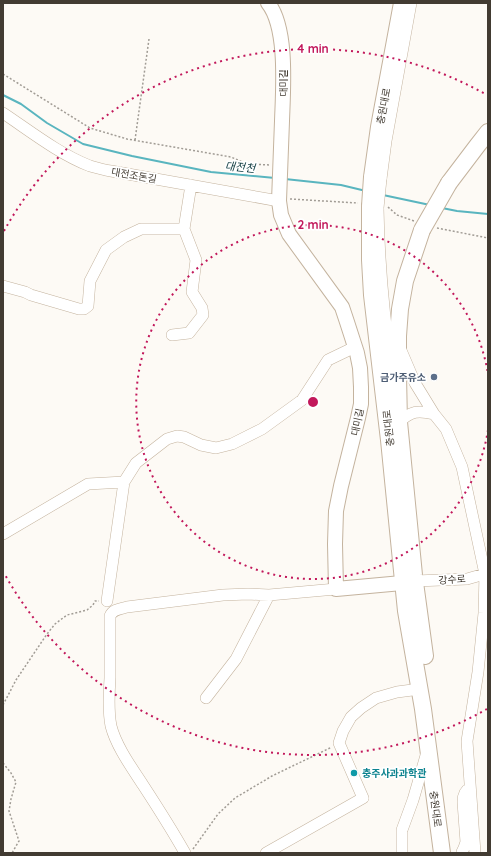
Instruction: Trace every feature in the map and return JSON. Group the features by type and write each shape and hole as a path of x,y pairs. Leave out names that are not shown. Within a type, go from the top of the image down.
{"highway":[{"name":"충원대로","path":"402,3 379,127 370,260 372,295 389,440 409,582 457,852"},
{"name":"충원대로","path":"442,853 420,689 406,611 409,582 399,422 398,343 400,309 405,281 422,230 449,183 488,132"}],"main road":[{"name":"대미길","path":"268,3 276,20 282,48 283,78 279,166 282,216 289,234 342,307 355,346 360,368 361,404 336,511 336,589"},
{"path":"336,589 409,582"}],"street":[{"name":"충원대로","path":"376,178 386,141 411,3"},
{"name":"대전조돈길","path":"3,113 52,146 91,166 111,172 280,197"},
{"path":"172,335 189,334 203,315 202,308 192,292 196,260 184,229 191,185"},
{"path":"374,207 379,237 381,278 389,353 399,422"},
{"path":"3,286 79,309 84,309 88,306 90,281 106,250 124,237 141,229 184,229"},
{"path":"398,343 415,382 434,414 446,429 462,467 486,574 478,672 467,741 475,853"},
{"path":"107,600 124,482 136,463 167,439 177,436 184,437 201,445 216,448 232,444 262,429 302,400 328,360 355,346"},
{"path":"399,422 407,415 423,411 434,414"},
{"path":"3,534 88,484 124,482"},
{"name":"강수로","path":"409,582 467,579 486,574"},
{"path":"185,853 120,749 111,726 111,613 115,610 127,607 216,596 248,594 269,596 336,589"},
{"path":"206,698 236,659 269,596"},
{"path":"266,853 363,798 339,743 343,731 351,717 376,698 397,692 420,689"},
{"path":"402,853 402,830 413,800 428,749"},
{"path":"457,852 464,848 466,842 463,796 470,788"}],"path":[{"path":"135,140 149,39"},
{"path":"3,74 90,128 102,132 135,140 231,158 247,164 279,166"},
{"path":"3,705 16,680 55,624 67,615 87,610 95,601 107,600"},
{"path":"190,853 218,814 235,798 272,776 339,743"},
{"path":"3,763 12,774 16,782 9,811 19,841 12,853"}],"waterway":[{"name":"대전천","path":"3,95 21,104 47,123 83,144 132,156 211,172 275,178"},
{"name":"대전천","path":"285,179 341,185 366,191"},
{"name":"대전천","path":"383,195 430,205"},
{"name":"대전천","path":"442,208 488,214"}],"place":[{"name":"금가주유소","path":"434,377"},
{"name":"충주사과과학관","path":"354,773"}]}
